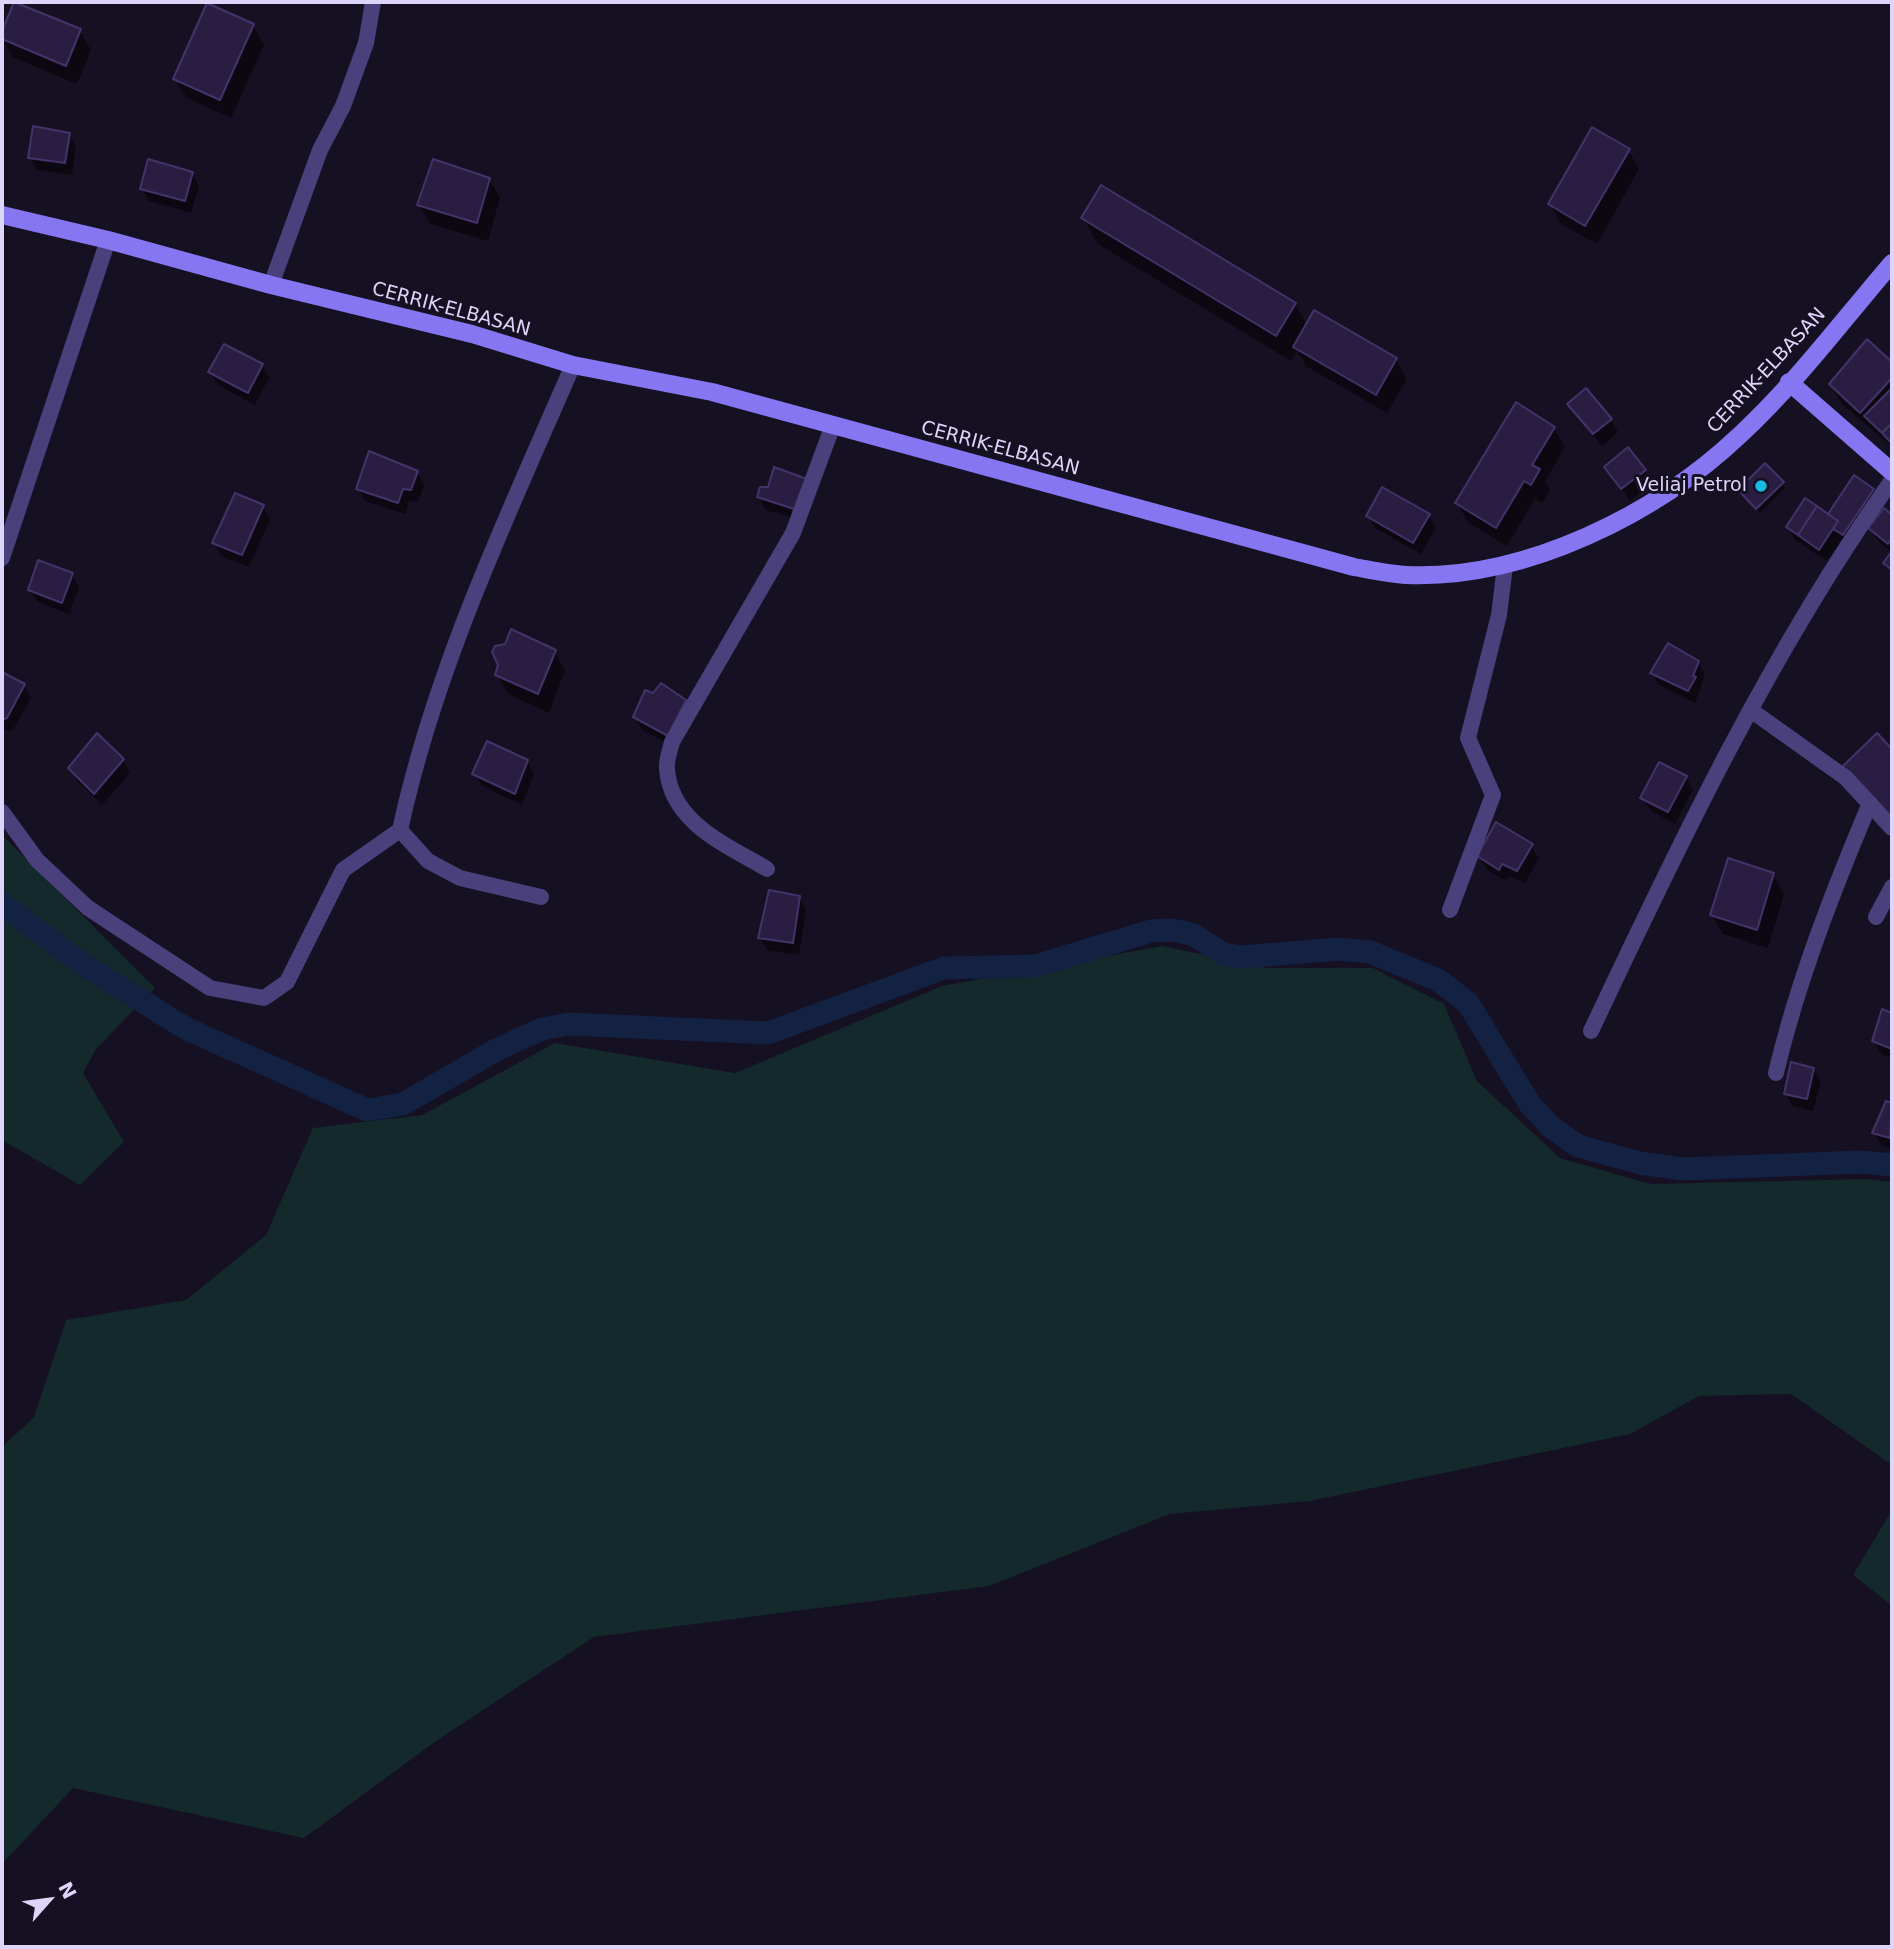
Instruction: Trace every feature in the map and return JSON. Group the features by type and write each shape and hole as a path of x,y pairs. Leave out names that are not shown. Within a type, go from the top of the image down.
{"main road":[{"name":"CERRIK-ELBASAN","path":"2,215 472,334 573,365 712,392 1354,567 1406,575 1505,566 1570,542 1668,493 1743,433 1892,263"},
{"path":"1788,382 1892,472"}],"street":[{"path":"271,285 320,150 343,106 366,43 373,2"},
{"path":"2,558 108,240"},
{"path":"2,812 37,860 88,908 210,988 264,998 287,982 343,870 400,830 443,680 477,585 573,365"},
{"path":"767,869 693,824 678,806 667,769 671,742 793,533 833,425"},
{"path":"1591,1031 1672,858 1843,550 1892,480"},
{"path":"1450,910 1493,795 1468,738 1499,615 1505,566"},
{"path":"1752,712 1846,778 1892,828"},
{"path":"1776,1073 1788,1024 1812,950 1870,803"},
{"path":"400,830 428,861 460,877 541,897"},
{"path":"1876,917 1892,887"}],"green space":[{"path":"2,835 155,988 96,1049 83,1073 124,1142 80,1185 2,1140"},
{"path":"1162,946 1267,968 1373,968 1444,1004 1477,1081 1560,1158 1650,1184 1867,1179 1892,1182 1892,1465 1791,1394 1699,1396 1630,1434 1310,1501 1170,1514 989,1586 594,1637 439,1739 304,1838 73,1788 2,1864 2,1447 34,1417 66,1320 186,1300 266,1235 313,1128 422,1115 555,1043 735,1073 942,986"},
{"path":"1892,1510 1892,1606 1853,1575"}],"building":[{"path":"14,2 81,29 66,66 2,39 2,31"},
{"path":"207,3 254,24 220,100 173,79"},
{"path":"33,126 70,133 65,163 28,158"},
{"path":"1592,127 1630,149 1585,226 1548,204"},
{"path":"148,159 193,172 185,201 140,189"},
{"path":"433,159 490,178 477,223 417,205"},
{"path":"1101,185 1296,303 1276,336 1081,218"},
{"path":"1314,310 1397,358 1376,395 1293,347"},
{"path":"1867,339 1892,362 1892,378 1860,413 1829,384"},
{"path":"224,344 263,364 248,393 208,372"},
{"path":"1586,388 1612,419 1593,434 1567,404"},
{"path":"1892,388 1892,423 1882,433 1864,416"},
{"path":"1516,402 1555,427 1532,465 1540,469 1531,485 1524,481 1496,528 1455,503"},
{"path":"1892,423 1892,444 1882,433"},
{"path":"1628,447 1646,470 1621,489 1604,467"},
{"path":"369,451 418,471 411,490 403,489 398,503 356,489"},
{"name":"Veliaj Petrol","path":"1765,463 1784,482 1756,509 1738,490"},
{"path":"774,467 807,479 797,510 757,497 760,487 768,487"},
{"path":"1854,475 1874,489 1843,535 1833,529 1838,521 1828,514"},
{"path":"1382,487 1430,514 1413,543 1366,516"},
{"path":"235,493 264,505 242,555 212,543"},
{"path":"1805,498 1817,506 1798,535 1786,527"},
{"path":"1817,506 1838,521 1819,550 1798,535"},
{"path":"1884,508 1892,515 1892,538 1888,544 1868,528"},
{"path":"1892,551 1892,570 1883,563"},
{"path":"38,560 73,573 62,603 28,590"},
{"path":"511,629 556,650 538,694 495,675 498,665 492,652 495,646 505,644"},
{"path":"1668,643 1699,661 1693,676 1696,677 1688,691 1650,673"},
{"path":"2,672 25,684 7,718 2,720"},
{"path":"661,683 686,700 668,736 633,717 645,690 653,693"},
{"path":"97,733 124,759 94,794 68,768"},
{"path":"1877,733 1892,749 1892,819 1842,767"},
{"path":"487,741 528,760 515,794 472,774"},
{"path":"1659,762 1687,776 1668,812 1640,798"},
{"path":"1496,822 1533,844 1517,871 1502,864 1499,870 1477,856"},
{"path":"1728,858 1774,873 1757,930 1710,915"},
{"path":"769,890 800,896 793,943 758,938"},
{"path":"1882,1009 1892,1013 1892,1049 1872,1041"},
{"path":"1791,1062 1814,1068 1807,1099 1784,1094"},
{"path":"1886,1101 1892,1103 1890,1138 1872,1133"}],"waterway":[{"path":"2,904 81,963 185,1028 367,1110 403,1104 496,1050 542,1029 569,1024 768,1033 944,968 1035,966 1151,931 1172,930 1192,934 1224,954 1242,957 1338,949 1370,952 1438,980 1468,1003 1529,1103 1551,1127 1578,1146 1640,1163 1682,1169 1862,1162 1892,1165"}],"place":[{"name":"Veliaj Petrol","path":"1761,486"}]}
